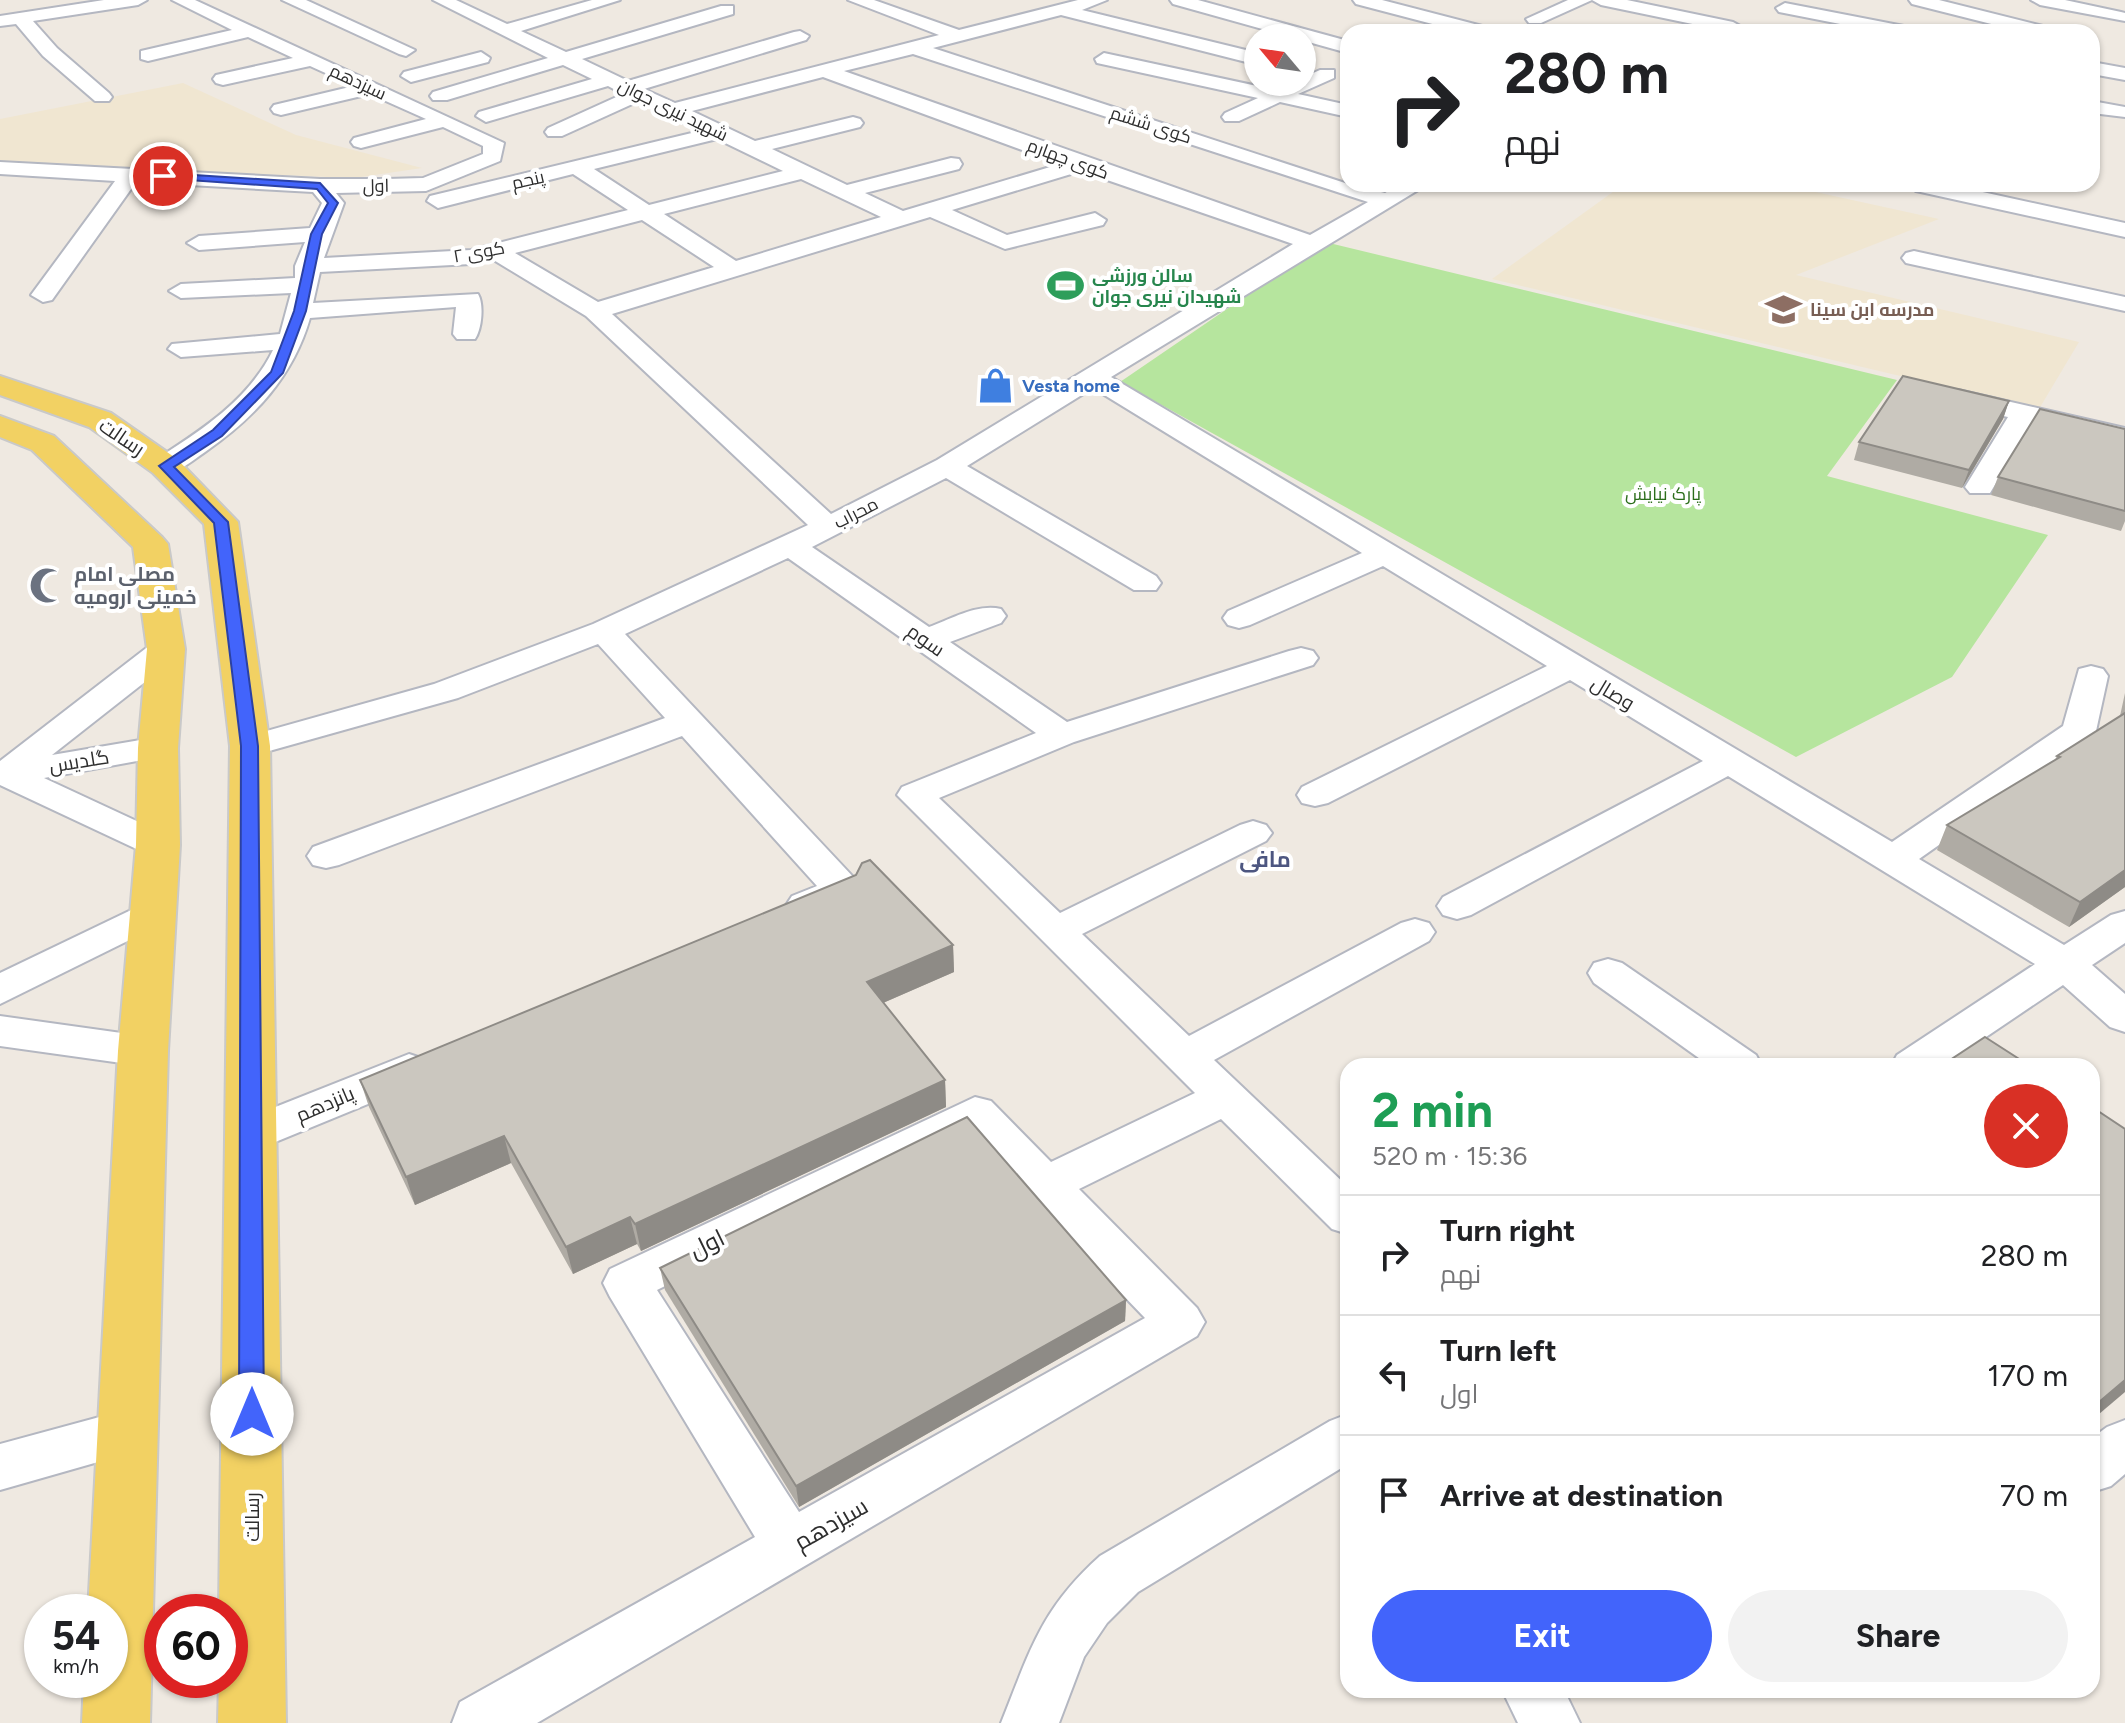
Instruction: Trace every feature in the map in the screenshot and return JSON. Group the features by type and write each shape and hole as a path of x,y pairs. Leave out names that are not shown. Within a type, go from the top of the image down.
{"main road":[{"name":"رسالت","path":"0,385 100,420 165,466 250,746 252,1723"},
{"path":"0,426 43,443 186,533 166,649 158,748 158,845 143,1051 116,1723"}],"street":[{"path":"0,21 77,16 136,0"},
{"name":"سیزدهم","path":"181,0 494,143 493,157 463,172"},
{"path":"291,0 406,50"},
{"name":"شهید نیری جوان","path":"442,0 904,220"},
{"path":"505,30 611,0"},
{"path":"440,96 734,12 699,0"},
{"path":"857,0 958,36"},
{"path":"1028,0 1062,5 1244,55"},
{"path":"1179,0 1340,45"},
{"path":"1362,0 1454,24"},
{"path":"1552,0 1577,2"},
{"path":"1601,0 1718,24"},
{"path":"1781,7 1805,0"},
{"path":"1918,0 2013,24"},
{"path":"2040,0 2121,17"},
{"path":"1535,19 1577,2"},
{"path":"673,110 981,30 1062,5 1090,3 1244,44"},
{"path":"1781,7 1842,24"},
{"path":"20,18 50,52 102,97"},
{"path":"486,116 625,87 806,38 770,25"},
{"path":"981,30 1014,41"},
{"path":"148,55 247,32"},
{"path":"411,76 534,44"},
{"name":"کوی ششم","path":"914,48 1340,186"},
{"path":"840,50 868,60"},
{"path":"1104,59 1244,88"},
{"path":"223,79 310,60"},
{"path":"728,60 787,81"},
{"path":"1316,68 1340,67"},
{"path":"1316,68 1340,76"},
{"path":"2100,69 2125,74"},
{"name":"کوی چهارم","path":"825,71 1081,164 1312,243"},
{"path":"555,132 625,87"},
{"path":"281,109 370,88"},
{"path":"1232,117 1280,96 1340,109"},
{"path":"2100,108 2119,112"},
{"path":"361,142 443,121"},
{"path":"752,148 853,123"},
{"name":"پنجم","path":"326,195 438,201 719,132"},
{"path":"845,192 951,164"},
{"path":"595,311 1081,164"},
{"name":"اول","path":"0,168 131,174 326,195 426,184 463,172"},
{"path":"578,168 733,269"},
{"path":"463,172 494,188"},
{"name":"کوی ۲","path":"181,291 471,257 803,172"},
{"path":"43,295 131,174"},
{"name":"کوی ششم","path":"1359,192 1387,201"},
{"name":"محراب","path":"250,746 446,691 604,631 790,546 947,466 1312,243 1403,192"},
{"path":"1952,192 2020,207 2118,221"},
{"path":"2020,207 2034,192"},
{"path":"165,466 217,433 250,404 277,373 300,311 305,275 326,195"},
{"path":"933,210 1005,242 1095,220"},
{"path":"199,243 317,234"},
{"path":"495,251 595,311 828,527"},
{"path":"1914,258 2125,304"},
{"path":"300,311 469,299 466,334"},
{"path":"181,349 287,341"},
{"name":"وصال","path":"1094,378 1382,555 2067,965 2125,1017"},
{"path":"1938,393 2125,436"},
{"path":"1980,487 2023,415"},
{"path":"947,466 1145,583"},
{"name":"سوم","path":"790,546 1062,735"},
{"path":"1239,618 1382,555"},
{"path":"925,640 990,616"},
{"path":"604,631 843,890 771,920"},
{"path":"158,845 3,774 166,649"},
{"path":"1301,658 1062,735 915,795 1340,1208"},
{"path":"1315,795 1570,667"},
{"path":"1892,860 2079,731 2091,676"},
{"path":"326,856 687,722"},
{"name":"گلدیس","path":"3,774 158,748"},
{"path":"1457,906 1728,762"},
{"path":"1055,931 1253,833"},
{"path":"0,990 152,913"},
{"path":"1924,1058 2125,924"},
{"path":"1185,1057 1415,932"},
{"path":"1608,973 1730,1058"},
{"path":"0,1031 143,1051"},
{"name":"پانزدهم","path":"251,1135 439,1057"},
{"path":"1046,1185 1226,1097"},
{"name":"اول","path":"791,1547 627,1283 975,1113 1046,1185"},
{"name":"سیزدهم","path":"481,1723 1180,1322 1046,1185"},
{"path":"0,1467 129,1432"},
{"path":"1030,1723 1062,1641 1087,1604 1119,1574 1340,1442"},
{"path":"2100,1463 2125,1443"},
{"path":"1536,1698 1551,1723"}],"shaded area":[{"path":"183,83 296,135 422,168 361,177 328,177 0,163 0,119"},
{"name":"مدرسه ابن سینا","path":"1613,192 1816,192 1939,219 1796,275 2079,342 2039,409 1492,279"}],"green space":[{"name":"پارک نیایش","path":"1325,242 1897,380 1827,476 2048,535 1952,677 1796,757 1120,382"}],"building":[{"path":"1903,376 2009,401 1969,470 1859,442"},
{"path":"2040,409 2125,429 2125,511 1998,477"},
{"path":"2125,713 2125,870 2080,902 1947,825 2060,757 2057,756"},
{"path":"870,860 953,945 867,982 945,1080 635,1224 630,1217 566,1247 504,1136 406,1177 360,1080 856,875 862,863"},
{"path":"1985,1037 2018,1058 1953,1058"},
{"path":"2100,1112 2125,1129 2125,1380 2100,1401"},
{"path":"967,1117 1126,1300 796,1486 660,1268"}],"place":[{"name":"سالن ورزشی شهیدان نیری جوان","path":"1066,286"},
{"name":"مدرسه ابن سینا","path":"1784,310"},
{"name":"Vesta home","path":"996,386"},
{"name":"مصلی امام خمینی ارومیه","path":"48,586"}],"district":[{"name":"مافی","path":"1265,859"}],"route":[{"path":"163,176 320,186 333,203 317,234 307,266 300,311 277,373 250,404 217,433 165,466 221,522 250,746 252,1414"}]}
